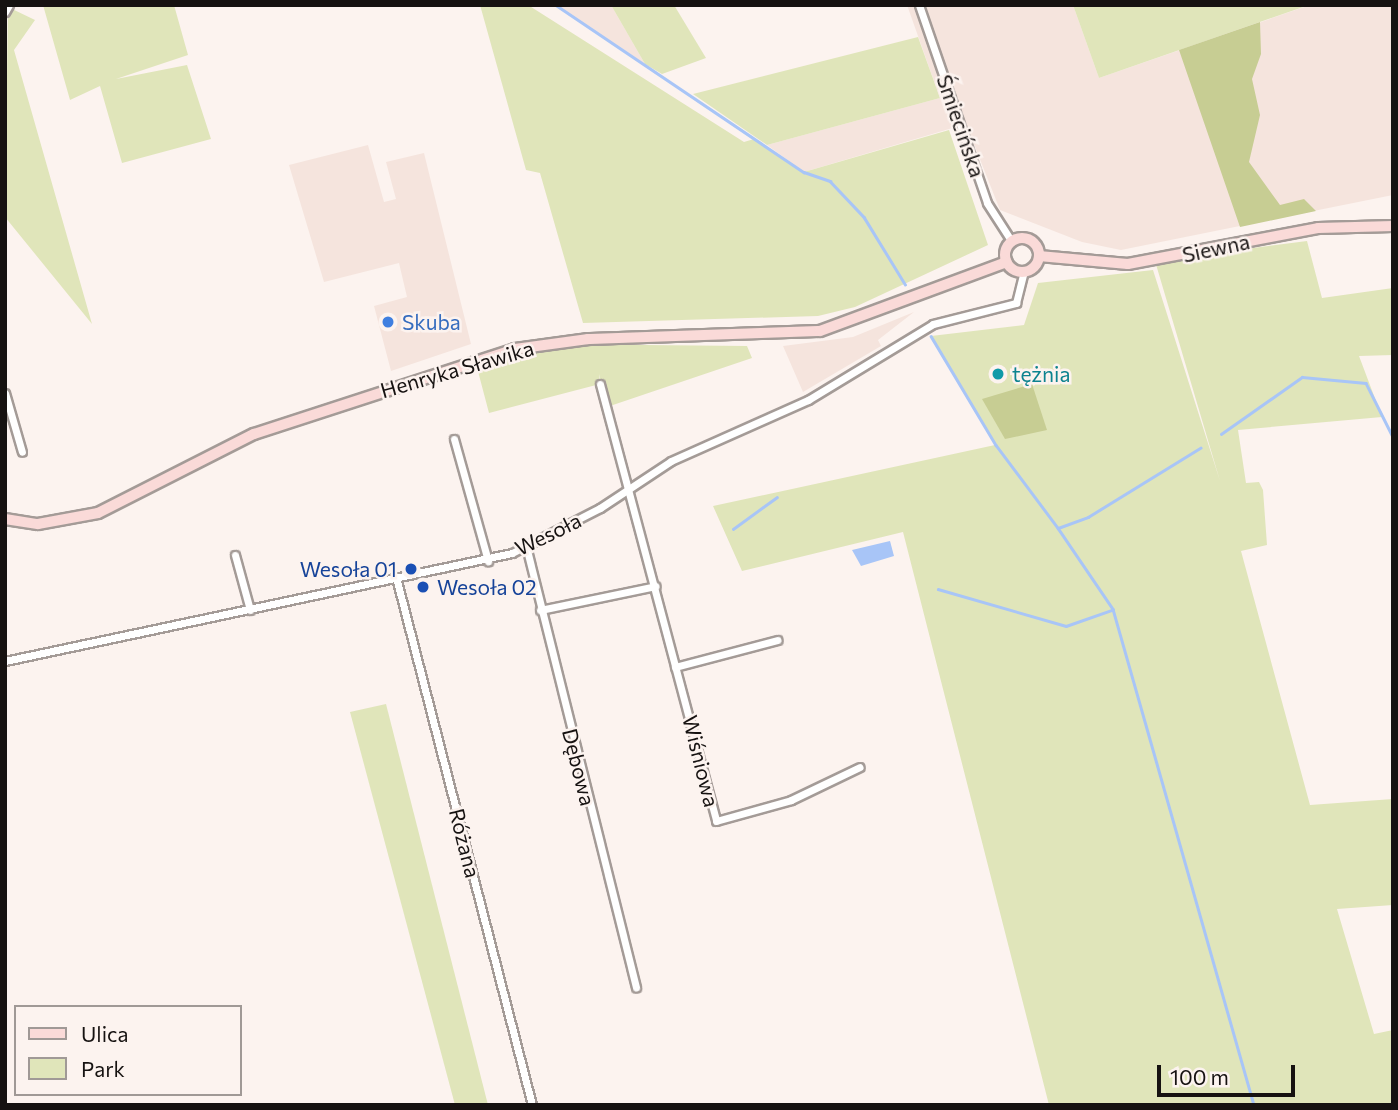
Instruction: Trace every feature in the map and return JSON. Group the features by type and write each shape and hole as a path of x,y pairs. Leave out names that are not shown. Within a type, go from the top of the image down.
{"main road":[{"name":"Siewna","path":"1039,256 1155,261 1318,228 1393,226"},
{"path":"1029,240 1039,256 1024,272 1007,262 1012,242 1029,240"},
{"name":"Henryka Sławika","path":"5,519 38,524 98,513 254,434 515,349 587,339 820,331 1007,262"}],"street":[{"path":"5,12 9,5"},
{"name":"Śmiecińska","path":"919,5 987,203 1012,242"},
{"name":"Wesoła","path":"5,661 488,561 526,546 671,461 808,400 926,327 1016,303 1024,272"},
{"name":"Wiśniowa","path":"600,384 630,487 716,821 791,800 860,767"},
{"path":"5,393 22,452"},
{"path":"454,439 488,561"},
{"name":"Dębowa","path":"526,546 636,987"},
{"path":"235,555 250,610"},
{"name":"Różana","path":"397,581 532,1105"},
{"path":"540,610 656,586"},
{"path":"675,667 777,640"}],"shaded area":[{"path":"556,5 611,5 645,64"},
{"path":"907,5 1073,5 1099,78 1310,5 1393,5 1393,195 1121,250 1082,242 1000,210 966,124 804,172 767,145 940,98"},
{"path":"368,145 384,202 396,199 386,162 424,153 471,344 391,371 374,306 407,297 399,263 324,282 289,165"},
{"path":"914,312 878,340 881,346 803,392 783,346 853,337"}],"green space":[{"path":"43,5 174,5 188,55 116,79 187,65 211,139 122,163 100,86 70,100"},
{"path":"480,5 528,5 744,142 754,139 804,172 949,130 988,245 855,307 818,316 583,323 540,173 526,170"},
{"path":"611,5 674,5 706,58 662,74 645,64"},
{"path":"1073,5 1309,5 1099,78"},
{"path":"8,7 35,20 14,50 92,324 5,217"},
{"path":"1260,22 1261,54 1252,79 1260,115 1249,162 1280,205 1304,199 1316,211 1240,227 1179,50"},
{"path":"918,37 940,98 767,145 693,94"},
{"path":"1307,241 1322,298 1393,288 1393,355 1359,356 1382,417 1238,430 1246,483 1259,482 1263,490 1267,545 1241,551 1310,805 1393,799 1393,905 1337,909 1374,1034 1393,1030 1393,1105 1049,1105 903,532 742,571 713,506 995,445 931,336 1024,325 1038,283 1153,270 1220,481 1155,261"},
{"path":"542,344 747,346 752,358 607,407 599,374 600,384 489,413 475,360"},
{"path":"1032,384 1047,430 1005,439 982,399"},
{"path":"386,704 488,1105 455,1105 350,712"}],"water":[{"path":"890,541 894,556 861,566 852,550"}],"waterway":[{"path":"556,5 804,172 830,181 864,217 905,284"},
{"path":"931,336 996,445 1058,528 1088,517 1200,448"},
{"path":"1221,434 1302,377 1366,383 1393,437"},
{"path":"733,529 777,497"},
{"path":"1058,528 1113,609 1254,1105"},
{"path":"938,589 1066,626 1112,610"}],"place":[{"name":"Skuba","path":"388,322"},
{"name":"tężnia","path":"998,374"},
{"name":"Wesoła 01","path":"411,569"},
{"name":"Wesoła 02","path":"423,587"}]}
